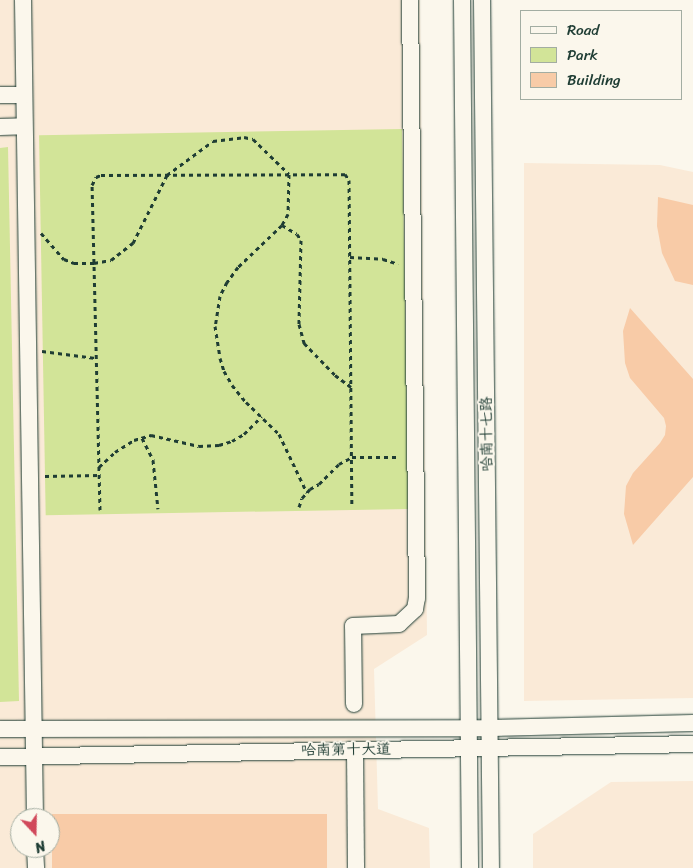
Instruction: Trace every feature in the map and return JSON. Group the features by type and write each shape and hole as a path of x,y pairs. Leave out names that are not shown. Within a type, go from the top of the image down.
{"street":[{"path":"22,0 35,808"},
{"path":"354,704 353,626 399,624 409,617 416,604 410,0"},
{"name":"哈南十七路","path":"462,0 470,868"},
{"name":"哈南十七路","path":"482,0 491,868"},
{"path":"0,95 24,95"},
{"path":"0,126 24,126"},
{"name":"哈南第十大道","path":"0,729 490,728 693,723"},
{"name":"哈南第十大道","path":"0,757 693,744"},
{"path":"355,750 356,868"}],"path":[{"path":"26,221 46,237 64,259 74,263 94,263 111,260 124,252 133,243 167,175 213,141 244,137 253,139 289,174 288,214 282,225 238,266 224,289 216,310 215,326 224,371 232,385 279,434 307,493"},
{"path":"100,510 92,185 96,177 101,175 345,174 348,180 350,257 352,506"},
{"path":"282,225 297,234 301,240 299,324 304,343 335,375 351,387"},
{"path":"350,257 383,259 413,269"},
{"path":"28,350 96,358"},
{"path":"99,467 115,452 134,440 151,435 199,446 218,445 232,441 244,434 262,416"},
{"path":"142,438 153,460 157,476 158,509"},
{"path":"299,507 302,498 307,493 338,464 352,457 416,457"},
{"path":"30,477 99,475"}],"shaded area":[{"path":"0,0 420,0 427,635 374,669 378,809 429,828 430,868 0,868"},
{"path":"524,163 660,165 693,172 693,698 524,701"},
{"path":"693,781 693,868 533,868 533,834 611,782"}],"green space":[{"path":"402,129 409,509 46,515 39,135"},
{"path":"8,147 19,701 0,702 0,148"}],"building":[{"path":"658,197 693,205 693,285 675,281 662,253 657,226"},
{"path":"630,308 693,379 693,477 633,545 624,514 626,486 633,473 660,443 665,435 666,426 664,418 630,378 625,363 623,331"},
{"path":"60,814 327,814 327,868 52,868 52,858 60,858"}]}
